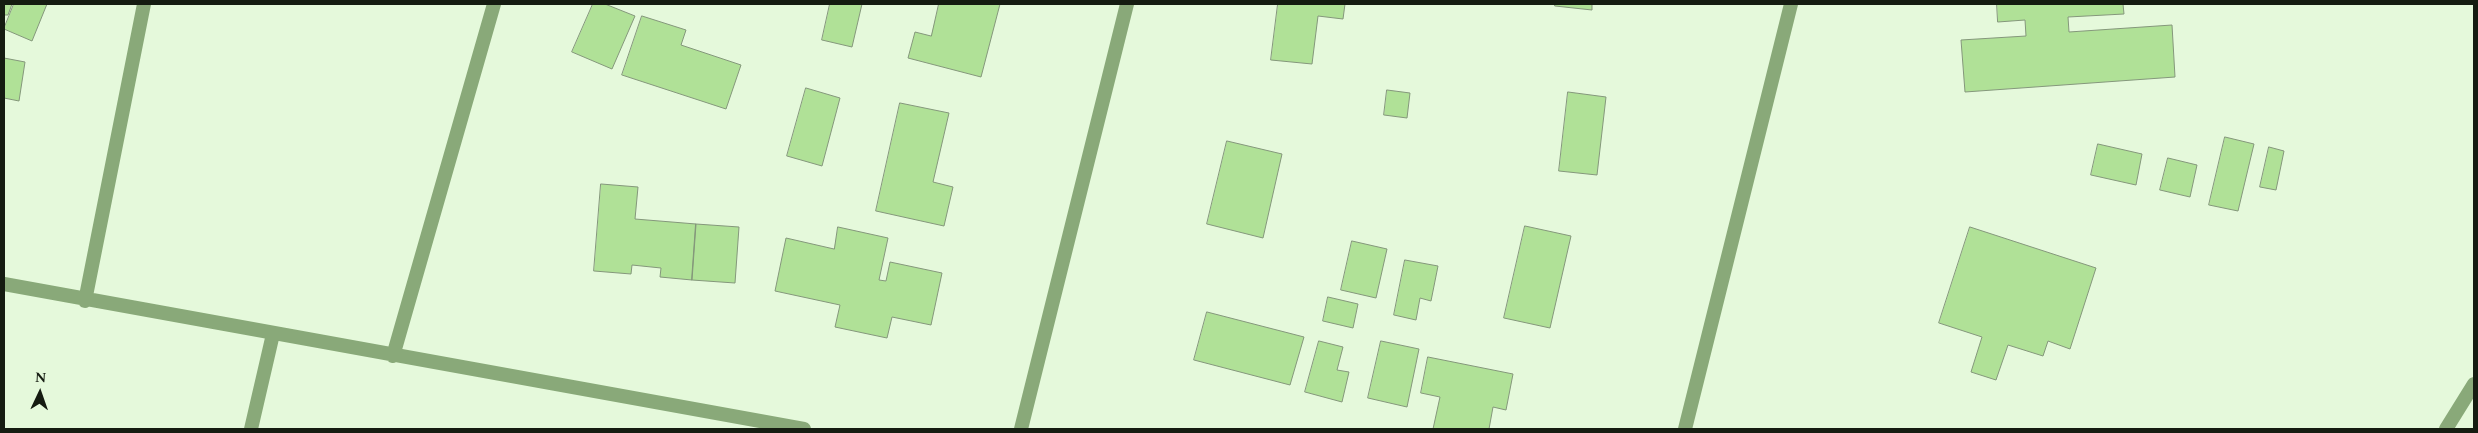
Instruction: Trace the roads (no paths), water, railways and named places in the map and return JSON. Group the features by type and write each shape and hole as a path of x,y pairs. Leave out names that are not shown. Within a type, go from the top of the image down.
{"street":[{"path":"85,300 144,4"},
{"path":"393,356 494,4"},
{"path":"1021,429 1127,4"},
{"path":"1685,429 1791,4"},
{"path":"4,284 804,429"},
{"path":"251,429 272,334"},
{"path":"2446,429 2474,384"}]}
